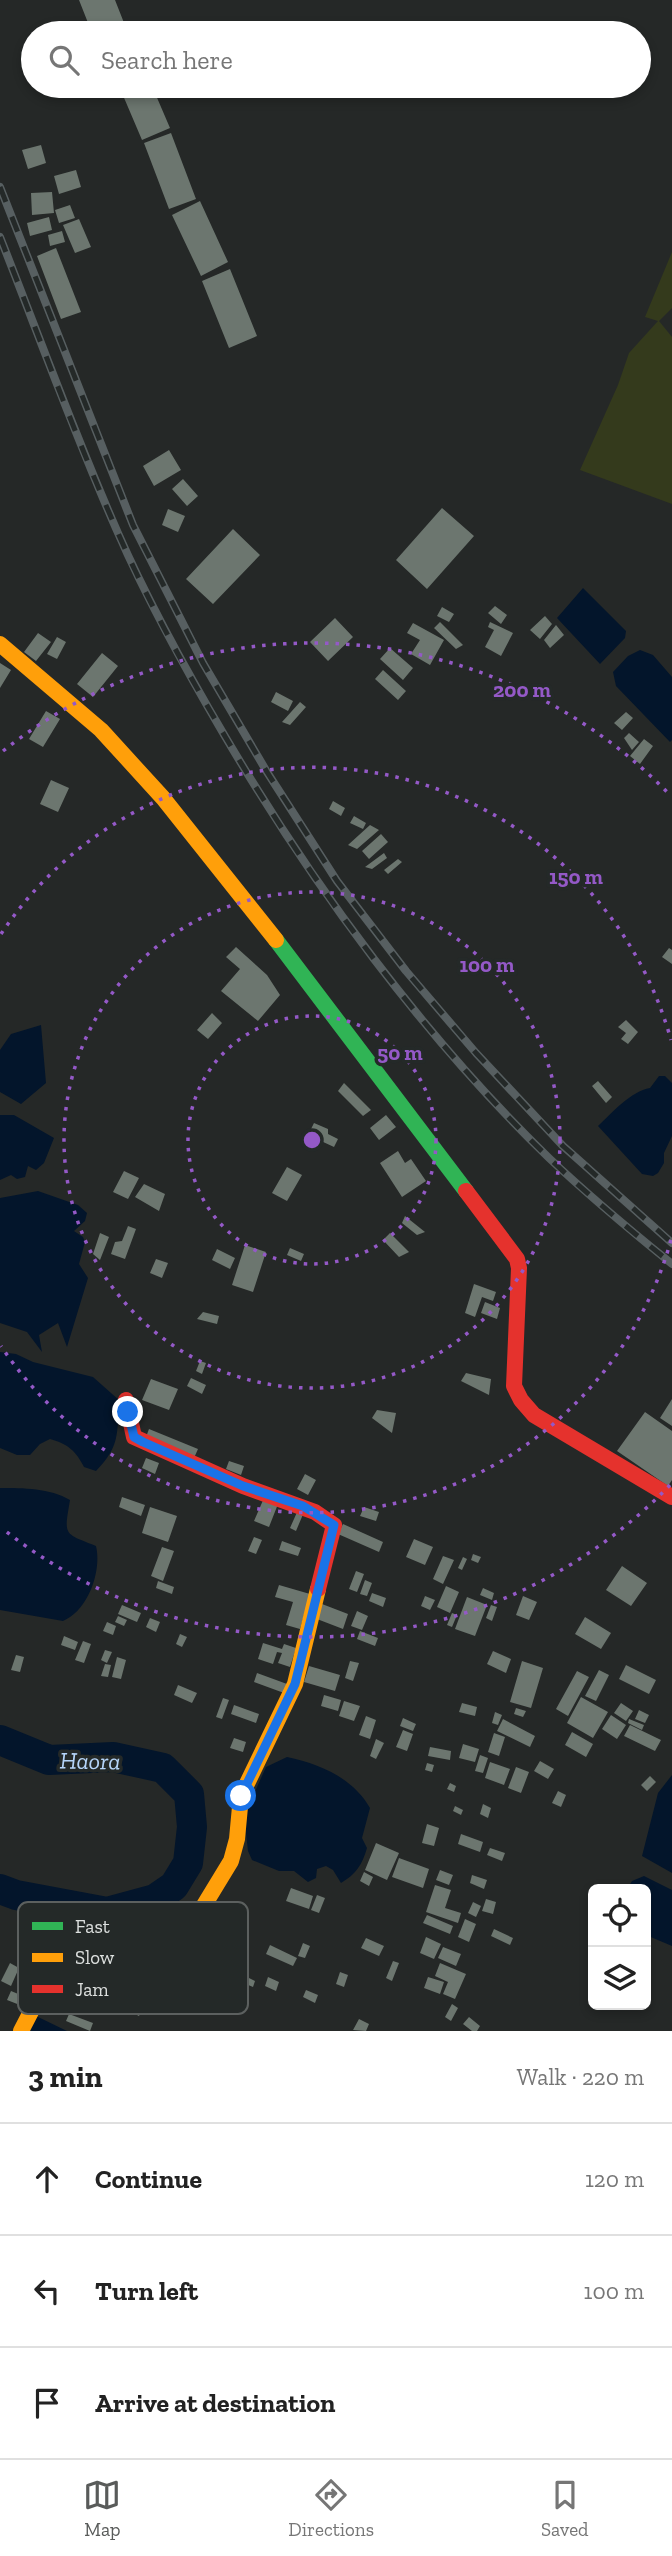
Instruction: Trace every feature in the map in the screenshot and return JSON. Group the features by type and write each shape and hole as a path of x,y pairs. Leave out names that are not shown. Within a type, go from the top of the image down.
{"main road":[{"path":"0,644 101,730 163,798 312,984 517,1259 519,1268 514,1386 521,1400 534,1415 672,1497"},
{"path":"126,1400 134,1437 243,1486 303,1506 334,1525 295,1684 241,1796 236,1843 222,1880 207,1902"},
{"path":"21,2031 30,2014"}],"green space":[{"path":"672,252 672,308 659,321 672,337 672,504 580,470 618,385 629,353 658,321 645,317"}],"water":[{"path":"583,588 626,631 625,638 600,664 557,618"},
{"path":"640,650 653,655 672,677 670,742 616,686 613,672 628,656"},
{"path":"41,1025 46,1083 21,1104 0,1092 0,1050 11,1034"},
{"path":"659,1076 665,1076 672,1083 672,1136 664,1153 664,1163 653,1176 642,1174 598,1126 629,1098 650,1088"},
{"path":"0,1115 14,1115 54,1138 44,1163 36,1170 28,1166 25,1177 17,1179 11,1175 0,1180"},
{"path":"38,1191 78,1205 87,1213 85,1221 74,1231 83,1237 85,1242 79,1264 88,1278 67,1347 58,1323 39,1335 42,1352 27,1332 0,1323 0,1198"},
{"path":"0,1352 16,1354 33,1362 93,1377 120,1401 114,1446 96,1471 84,1467 67,1446 50,1439 40,1444 30,1455 17,1455 0,1448"},
{"path":"0,1488 45,1491 70,1500 68,1532 96,1546 97,1567 91,1589 80,1609 63,1621 0,1610"},
{"path":"287,1757 334,1774 354,1788 370,1808 362,1838 367,1848 365,1854 361,1864 341,1883 333,1870 326,1866 317,1869 316,1878 308,1882 294,1871 279,1871 252,1860 248,1851 244,1816 266,1767"},
{"path":"672,1775 672,1873 642,1856 658,1793"},
{"path":"644,1876 672,1890 672,1946 651,1937 651,1884 630,1884"},
{"path":"36,2016 67,2031 27,2031"}],"building":[{"path":"79,0 115,0 123,21 87,21"},
{"path":"124,98 157,98 170,128 142,140"},
{"path":"171,133 196,199 169,209 144,143"},
{"path":"41,145 46,163 28,169 22,150"},
{"path":"76,170 81,187 59,194 54,176"},
{"path":"52,192 54,213 32,215 31,193"},
{"path":"200,201 228,262 201,276 172,215"},
{"path":"70,205 75,218 59,223 55,210"},
{"path":"49,217 52,230 30,236 27,223"},
{"path":"79,219 91,247 75,253 63,225"},
{"path":"62,231 65,242 50,246 48,235"},
{"path":"56,248 81,312 61,319 37,256"},
{"path":"230,269 257,336 229,348 202,281"},
{"path":"169,450 181,470 154,486 143,466"},
{"path":"183,479 198,496 187,506 172,489"},
{"path":"442,508 474,536 427,589 396,560"},
{"path":"168,509 185,516 178,532 162,525"},
{"path":"233,529 260,555 213,604 186,579"},
{"path":"495,606 507,615 501,624 488,613"},
{"path":"442,607 454,614 449,622 437,616"},
{"path":"545,616 552,624 540,639 530,630"},
{"path":"335,618 353,637 328,661 310,642"},
{"path":"440,622 463,645 456,649 434,628"},
{"path":"490,622 513,633 501,656 485,647 494,630 488,627"},
{"path":"413,623 444,640 430,665 411,654 420,640 407,633"},
{"path":"556,625 564,635 550,648 544,640"},
{"path":"38,633 51,642 36,661 24,652"},
{"path":"57,637 66,642 57,659 47,654"},
{"path":"390,648 413,668 403,680 380,659"},
{"path":"102,653 118,666 93,697 77,684"},
{"path":"0,663 11,670 0,688"},
{"path":"383,670 406,691 398,700 375,679"},
{"path":"276,692 293,701 288,711 271,702"},
{"path":"300,702 306,707 290,725 282,722"},
{"path":"46,711 60,719 43,747 29,739"},
{"path":"626,712 633,718 622,730 614,723"},
{"path":"629,733 639,742 632,750 624,738"},
{"path":"644,739 653,746 640,764 630,756"},
{"path":"51,780 69,788 58,812 40,804"},
{"path":"333,801 345,808 341,816 329,809"},
{"path":"354,816 366,823 363,829 350,823"},
{"path":"370,825 379,830 357,849 348,845"},
{"path":"381,834 388,842 369,859 362,851"},
{"path":"384,853 387,858 372,869 365,867"},
{"path":"398,859 402,862 388,874 384,870"},
{"path":"236,947 267,975 280,995 258,1021 221,991 240,969 226,957"},
{"path":"669,948 672,950 672,964 662,957"},
{"path":"212,1013 222,1023 208,1039 197,1030"},
{"path":"626,1020 638,1032 628,1044 621,1039 626,1033 618,1027"},
{"path":"598,1081 612,1097 606,1103 592,1086"},
{"path":"344,1083 371,1110 363,1116 338,1091"},
{"path":"386,1115 396,1127 379,1140 370,1128"},
{"path":"314,1123 328,1129 328,1134 338,1139 334,1147 308,1135"},
{"path":"398,1151 405,1163 411,1159 426,1181 402,1197 380,1163"},
{"path":"287,1167 302,1175 287,1201 272,1193"},
{"path":"124,1171 139,1178 128,1199 113,1192"},
{"path":"144,1184 165,1194 159,1211 135,1197"},
{"path":"405,1216 425,1232 417,1235 402,1223"},
{"path":"128,1226 136,1229 125,1259 111,1254 115,1242 122,1241"},
{"path":"100,1233 109,1237 100,1260 93,1254"},
{"path":"390,1233 409,1252 399,1257 383,1240"},
{"path":"245,1245 266,1252 253,1292 232,1285"},
{"path":"290,1248 304,1254 301,1261 287,1255"},
{"path":"217,1249 235,1258 230,1269 212,1260"},
{"path":"156,1259 168,1263 162,1278 150,1273"},
{"path":"474,1284 496,1292 493,1301 482,1297 475,1317 465,1313"},
{"path":"485,1302 500,1308 497,1319 481,1313"},
{"path":"203,1312 219,1316 217,1324 197,1319"},
{"path":"200,1361 206,1363 202,1374 196,1371"},
{"path":"466,1373 491,1379 489,1395 461,1381"},
{"path":"191,1378 206,1385 202,1394 187,1386"},
{"path":"151,1379 178,1389 169,1410 142,1400"},
{"path":"672,1399 672,1426 660,1418"},
{"path":"377,1410 396,1413 392,1433 372,1418"},
{"path":"645,1412 672,1431 672,1480 668,1486 617,1451"},
{"path":"149,1429 198,1449 194,1458 146,1437"},
{"path":"146,1458 159,1463 155,1474 142,1468"},
{"path":"229,1461 244,1466 241,1475 226,1469"},
{"path":"305,1474 316,1480 308,1495 297,1489"},
{"path":"122,1497 145,1505 141,1516 119,1507"},
{"path":"264,1498 278,1504 269,1527 254,1521"},
{"path":"150,1507 177,1516 168,1542 142,1533"},
{"path":"364,1507 379,1512 376,1521 360,1516"},
{"path":"298,1510 304,1512 296,1531 290,1528"},
{"path":"343,1524 383,1542 379,1552 338,1534"},
{"path":"254,1537 262,1540 256,1554 248,1551"},
{"path":"414,1539 433,1547 425,1565 406,1557"},
{"path":"282,1541 301,1548 298,1556 279,1550"},
{"path":"162,1547 174,1551 163,1581 151,1576"},
{"path":"473,1554 481,1557 478,1563 471,1560"},
{"path":"443,1556 454,1560 443,1584 433,1579"},
{"path":"463,1557 467,1559 462,1570 458,1568"},
{"path":"622,1566 647,1583 631,1606 606,1590"},
{"path":"356,1571 364,1574 357,1592 349,1589"},
{"path":"365,1580 372,1583 367,1596 360,1594"},
{"path":"158,1581 174,1587 172,1594 156,1588"},
{"path":"279,1585 310,1594 300,1629 286,1625 293,1602 275,1597"},
{"path":"446,1586 459,1592 450,1613 437,1607"},
{"path":"483,1588 494,1593 492,1600 480,1595"},
{"path":"372,1593 386,1598 383,1607 369,1601"},
{"path":"425,1596 435,1600 430,1610 421,1606"},
{"path":"523,1596 537,1602 529,1620 516,1615"},
{"path":"467,1597 487,1605 475,1636 455,1629"},
{"path":"322,1604 348,1614 343,1629 317,1619"},
{"path":"122,1605 141,1613 137,1622 118,1614"},
{"path":"491,1605 497,1607 492,1621 486,1618"},
{"path":"357,1611 368,1616 362,1630 351,1626"},
{"path":"452,1613 457,1615 452,1627 447,1625"},
{"path":"118,1616 127,1620 124,1626 115,1622"},
{"path":"585,1617 611,1633 601,1649 575,1634"},
{"path":"150,1618 160,1622 156,1632 146,1627"},
{"path":"107,1622 116,1626 113,1635 103,1631"},
{"path":"360,1631 378,1638 375,1646 357,1639"},
{"path":"180,1634 187,1637 182,1647 176,1644"},
{"path":"64,1636 78,1642 75,1650 61,1645"},
{"path":"83,1641 91,1644 84,1663 75,1660"},
{"path":"263,1643 282,1649 284,1644 296,1648 290,1667 278,1663 282,1653 277,1652 273,1664 258,1659"},
{"path":"105,1650 112,1652 107,1663 101,1660"},
{"path":"493,1651 511,1659 506,1673 487,1664"},
{"path":"16,1655 24,1657 20,1672 11,1670"},
{"path":"117,1657 126,1660 121,1679 112,1677"},
{"path":"350,1661 359,1663 353,1681 345,1678"},
{"path":"522,1661 543,1668 531,1708 510,1702"},
{"path":"105,1664 111,1665 108,1677 101,1676"},
{"path":"626,1665 656,1680 649,1694 619,1679"},
{"path":"309,1666 340,1675 335,1691 304,1682"},
{"path":"599,1670 609,1675 596,1701 585,1696"},
{"path":"577,1671 589,1677 568,1716 556,1709"},
{"path":"257,1673 287,1684 284,1693 254,1682"},
{"path":"178,1685 197,1693 192,1703 174,1695"},
{"path":"324,1695 341,1700 338,1711 321,1706"},
{"path":"581,1697 608,1712 593,1738 567,1723"},
{"path":"223,1698 229,1700 222,1719 216,1717"},
{"path":"344,1701 360,1706 354,1721 339,1716"},
{"path":"462,1703 477,1707 475,1716 459,1712"},
{"path":"621,1703 633,1711 626,1721 614,1713"},
{"path":"234,1705 259,1714 256,1723 231,1714"},
{"path":"516,1708 526,1711 523,1717 514,1714"},
{"path":"639,1710 649,1715 645,1723 635,1719"},
{"path":"495,1712 502,1715 498,1725 492,1723"},
{"path":"611,1715 626,1725 617,1739 602,1729"},
{"path":"366,1716 376,1720 370,1739 359,1735"},
{"path":"403,1718 416,1724 413,1731 400,1726"},
{"path":"503,1719 535,1736 530,1747 497,1731"},
{"path":"629,1719 644,1725 642,1730 628,1723"},
{"path":"630,1725 661,1740 655,1751 624,1736"},
{"path":"403,1730 413,1734 407,1751 396,1747"},
{"path":"572,1732 593,1744 586,1757 565,1745"},
{"path":"494,1733 505,1737 499,1756 488,1752"},
{"path":"234,1738 246,1742 243,1752 230,1748"},
{"path":"376,1739 384,1743 376,1759 370,1756"},
{"path":"463,1744 479,1749 475,1762 459,1758"},
{"path":"430,1747 451,1751 450,1760 428,1756"},
{"path":"480,1755 488,1758 483,1773 475,1771"},
{"path":"540,1761 554,1769 548,1779 534,1771"},
{"path":"490,1762 510,1769 504,1785 485,1778"},
{"path":"427,1763 434,1765 432,1772 425,1770"},
{"path":"516,1767 529,1772 521,1793 508,1788"},
{"path":"650,1776 656,1782 647,1791 641,1785"},
{"path":"450,1783 456,1786 454,1792 447,1789"},
{"path":"558,1791 566,1795 561,1807 552,1803"},
{"path":"483,1804 491,1808 488,1818 480,1814"},
{"path":"455,1806 463,1810 461,1815 453,1811"},
{"path":"427,1824 439,1828 434,1846 422,1843"},
{"path":"461,1834 483,1842 480,1852 458,1844"},
{"path":"376,1843 399,1853 387,1880 365,1870"},
{"path":"490,1848 505,1853 502,1861 487,1855"},
{"path":"399,1858 429,1869 423,1888 392,1877"},
{"path":"440,1870 453,1875 449,1885 436,1880"},
{"path":"364,1872 373,1877 369,1886 360,1881"},
{"path":"472,1875 487,1880 484,1889 470,1883"},
{"path":"435,1885 451,1890 445,1908 461,1913 458,1923 426,1912"},
{"path":"291,1888 313,1896 309,1909 286,1901"},
{"path":"317,1895 325,1898 319,1913 311,1910"},
{"path":"486,1899 496,1902 493,1914 482,1911"},
{"path":"473,1902 481,1906 476,1917 468,1913"},
{"path":"427,1915 453,1926 450,1934 423,1923"},
{"path":"465,1919 476,1924 469,1942 458,1937"},
{"path":"494,1929 513,1938 510,1945 491,1936"},
{"path":"426,1937 441,1944 434,1959 420,1953"},
{"path":"366,1938 384,1946 379,1956 361,1948"},
{"path":"303,1943 310,1946 305,1958 298,1956"},
{"path":"270,1945 297,1958 293,1966 266,1954"},
{"path":"443,1947 461,1954 456,1966 438,1958"},
{"path":"393,1961 399,1963 392,1981 386,1978"},
{"path":"10,1963 18,1967 11,1986 1,1981"},
{"path":"440,1963 466,1974 455,1999 443,1994 448,1982 435,1976"},
{"path":"340,1972 348,1975 344,1987 336,1984"},
{"path":"268,1977 279,1982 276,1991 265,1986"},
{"path":"428,1977 444,1982 440,1994 424,1988"},
{"path":"248,1978 255,1981 253,1987 248,1985"},
{"path":"306,1990 318,1995 315,2003 303,1997"},
{"path":"11,1991 18,1994 18,2004 7,2000"},
{"path":"452,2004 458,2008 451,2021 445,2017"},
{"path":"69,2014 93,2023 90,2031 66,2021"},
{"path":"469,2017 480,2026 477,2031 472,2031 463,2024"},
{"path":"359,2019 369,2024 366,2031 353,2030"}],"waterway":[{"name":"Haora","path":"0,1740 49,1760 113,1757 163,1768 189,1794 192,1827 188,1863 174,1886 155,1899 144,1902"},
{"name":"Haora","path":"0,1889 53,1902"}],"railway":[{"path":"0,187 133,525 203,663 267,772 337,881 406,971 476,1053 563,1146 672,1243"},
{"path":"0,237 87,460 142,586 211,713 260,794 334,904 415,1011 458,1062 549,1158 672,1264"}],"traffic: fast":[{"path":"276,940 466,1191"}],"traffic: slow":[{"path":"0,644 101,730 163,798 276,940"},
{"path":"206,1902 231,1861 237,1839 241,1796 295,1684 318,1589"},
{"path":"21,2031 30,2014"}],"traffic: jam":[{"path":"466,1191 517,1259 519,1268 514,1386 521,1400 534,1415 672,1497"},
{"path":"126,1400 134,1437 243,1486 315,1512 334,1525 318,1589"}],"route":[{"path":"128,1412 134,1437 143,1442 243,1486 303,1506 334,1525 295,1684 241,1796"}]}
